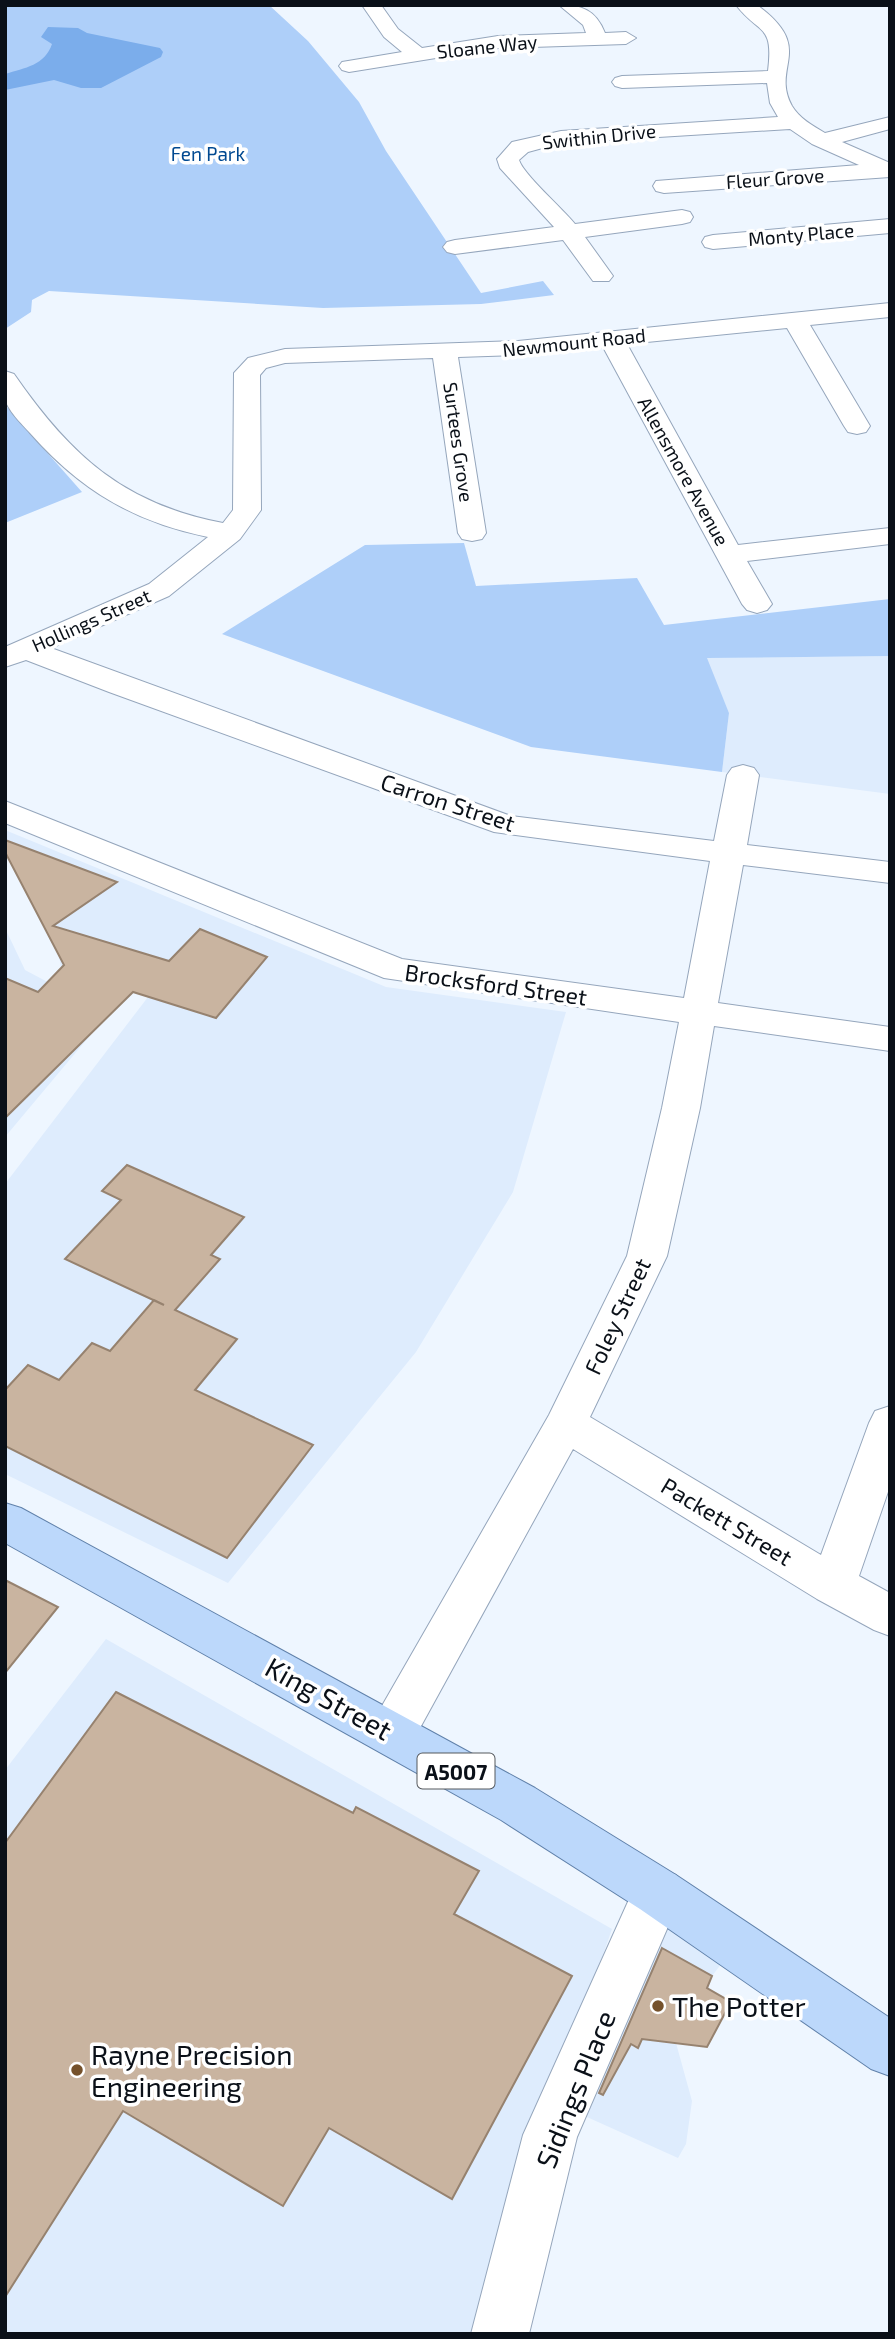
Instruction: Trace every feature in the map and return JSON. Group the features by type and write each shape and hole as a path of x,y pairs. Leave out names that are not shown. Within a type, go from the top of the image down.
{"main road":[{"name":"King Street","path":"5,1521 518,1804 658,1892 890,2050"}],"street":[{"path":"371,5 391,33 417,54"},
{"path":"568,5 591,22 598,39"},
{"path":"745,5 773,29 779,40 777,98 794,122 888,171"},
{"name":"Sloane Way","path":"349,66 498,42 626,38"},
{"path":"631,78 776,77"},
{"name":"Swithin Drive","path":"601,276 544,201 515,175 508,159 514,150 536,142 579,135 794,122"},
{"path":"825,140 890,123"},
{"name":"Fleur Grove","path":"664,186 888,171"},
{"path":"455,247 682,217"},
{"name":"Monty Place","path":"712,242 890,226"},
{"name":"Newmount Road","path":"257,363 285,356 518,348 890,310"},
{"path":"793,319 857,426"},
{"name":"Allensmore Avenue","path":"611,338 758,604"},
{"name":"Surtees Grove","path":"445,352 472,533"},
{"name":"Hollings Street","path":"12,654 159,590 230,533 247,510 247,373 257,363"},
{"path":"5,379 50,438 88,474 140,508 183,524 230,533"},
{"path":"730,554 890,536"},
{"name":"Carron Street","path":"12,654 133,691 506,825 890,873"},
{"name":"Foley Street","path":"392,1733 566,1423 648,1256 681,1108 743,775"},
{"name":"Brocksford Street","path":"5,811 396,970 890,1039"},
{"name":"Packett Street","path":"566,1423 833,1585 890,1615"},
{"path":"833,1585 890,1423"},
{"name":"Sidings Place","path":"500,2334 550,2135 658,1892"}],"shaded area":[{"path":"48,27 78,28 87,33 160,48 163,52 161,57 101,88 81,88 54,80 5,90 5,74 33,65 45,57 52,44 41,37"},
{"path":"890,656 890,794 722,772 729,713 706,658"},
{"path":"5,830 386,987 566,1012 513,1192 416,1352 228,1583 5,1474 5,1184 148,997 61,969 59,954 5,852"},
{"path":"5,928 25,970 108,1014 5,1137"},
{"path":"106,1639 612,1929 471,2334 5,2334 5,1770"},
{"path":"676,1927 728,1955 712,1976 676,2043 692,2101 686,2144 678,2158 578,2113 661,1929"}],"green space":[{"name":"Fen Park","path":"5,5 269,5 308,41 359,102 386,151 481,293 543,281 554,295 481,304 323,308 49,291 32,300 31,312 5,329"},
{"path":"5,405 82,492 5,523"},
{"path":"464,543 476,586 637,578 664,625 890,599 890,656 707,658 729,713 722,772 531,747 222,634 365,545"}],"building":[{"path":"5,840 117,882 53,926 169,961 200,929 267,957 216,1018 133,992 5,1118 5,978 38,992 64,965 5,852"},
{"path":"127,1165 244,1217 211,1255 220,1259 175,1310 237,1339 195,1390 313,1445 227,1558 5,1446 5,1390 28,1365 59,1380 92,1343 110,1351 154,1300 65,1259 121,1200 102,1191"},
{"path":"5,1580 58,1607 5,1673"},
{"path":"116,1692 353,1813 356,1807 479,1871 454,1914 572,1976 452,2199 329,2128 283,2206 123,2111 5,2297 5,1843"},
{"name":"The Potter","path":"662,1948 712,1976 707,1988 731,2002 707,2047 642,2039 638,2048 631,2044 603,2095 599,2093"}],"place":[{"name":"The Potter","path":"658,2006"},
{"name":"Rayne Precision Engineering","path":"77,2070"}]}
